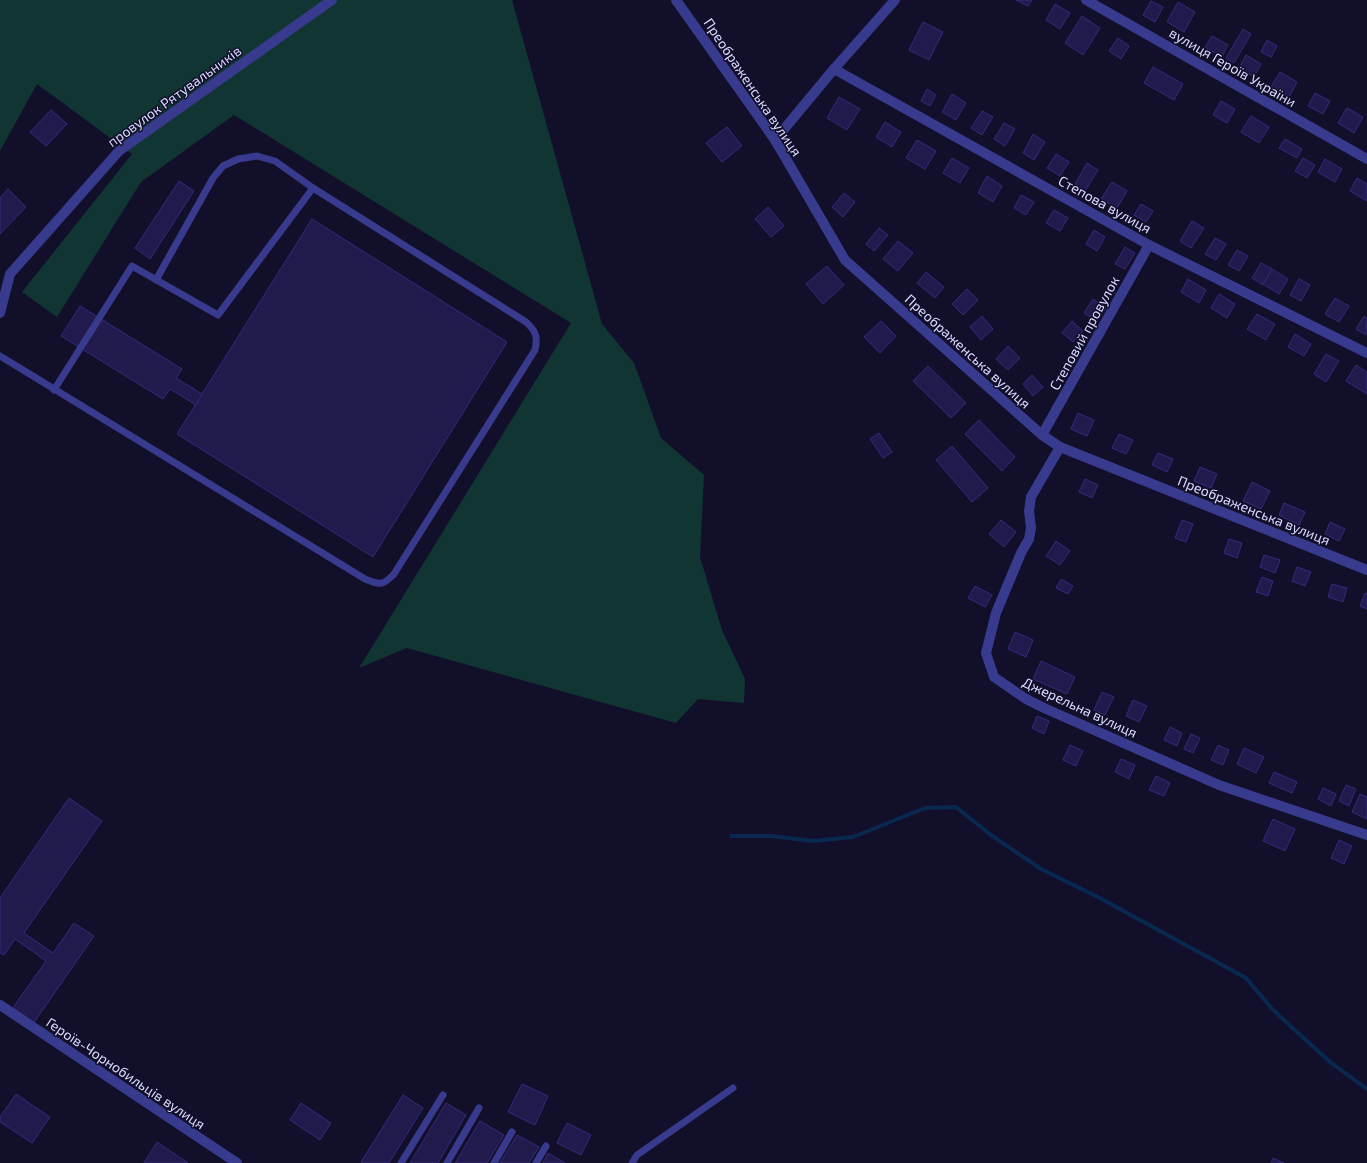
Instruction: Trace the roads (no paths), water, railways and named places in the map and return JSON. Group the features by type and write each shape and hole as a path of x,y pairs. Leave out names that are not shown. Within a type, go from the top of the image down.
{"street":[{"name":"провулок Рятувальників","path":"1,312 10,274 118,151 332,0"},
{"name":"Преображенська вулиця","path":"676,0 775,140 845,260 1042,435 1060,447 1367,570"},
{"path":"775,140 834,69 895,0"},
{"name":"вулиця Героїв України","path":"1086,0 1367,159"},
{"name":"Степова вулиця","path":"834,69 1149,245 1367,353"},
{"name":"Степовий провулок","path":"1042,435 1149,245"},
{"name":"Джерельна вулиця","path":"1060,447 1031,497 1029,511 1031,528 1029,538 1021,553 996,613 986,654 994,677 1008,688 1044,708 1218,785 1367,835"},
{"name":"Героїв-Чорнобильців вулиця","path":"0,1005 237,1163"}],"lane":[{"path":"0,356 364,579 377,584 387,582 394,574 535,350 537,339 534,330 526,322 313,188 275,161 257,156 238,159 223,166 213,178 156,280"},
{"path":"54,390 132,266 218,315 313,188"},
{"path":"632,1163 638,1155 733,1088"},
{"path":"401,1163 443,1095"},
{"path":"447,1163 479,1108"},
{"path":"494,1163 512,1132"},
{"path":"536,1163 546,1146"}],"waterway":[{"path":"731,836 771,836 813,841 853,837 925,808 956,807 991,835 1041,869 1098,897 1246,978 1273,1010 1330,1062 1367,1089"}]}
